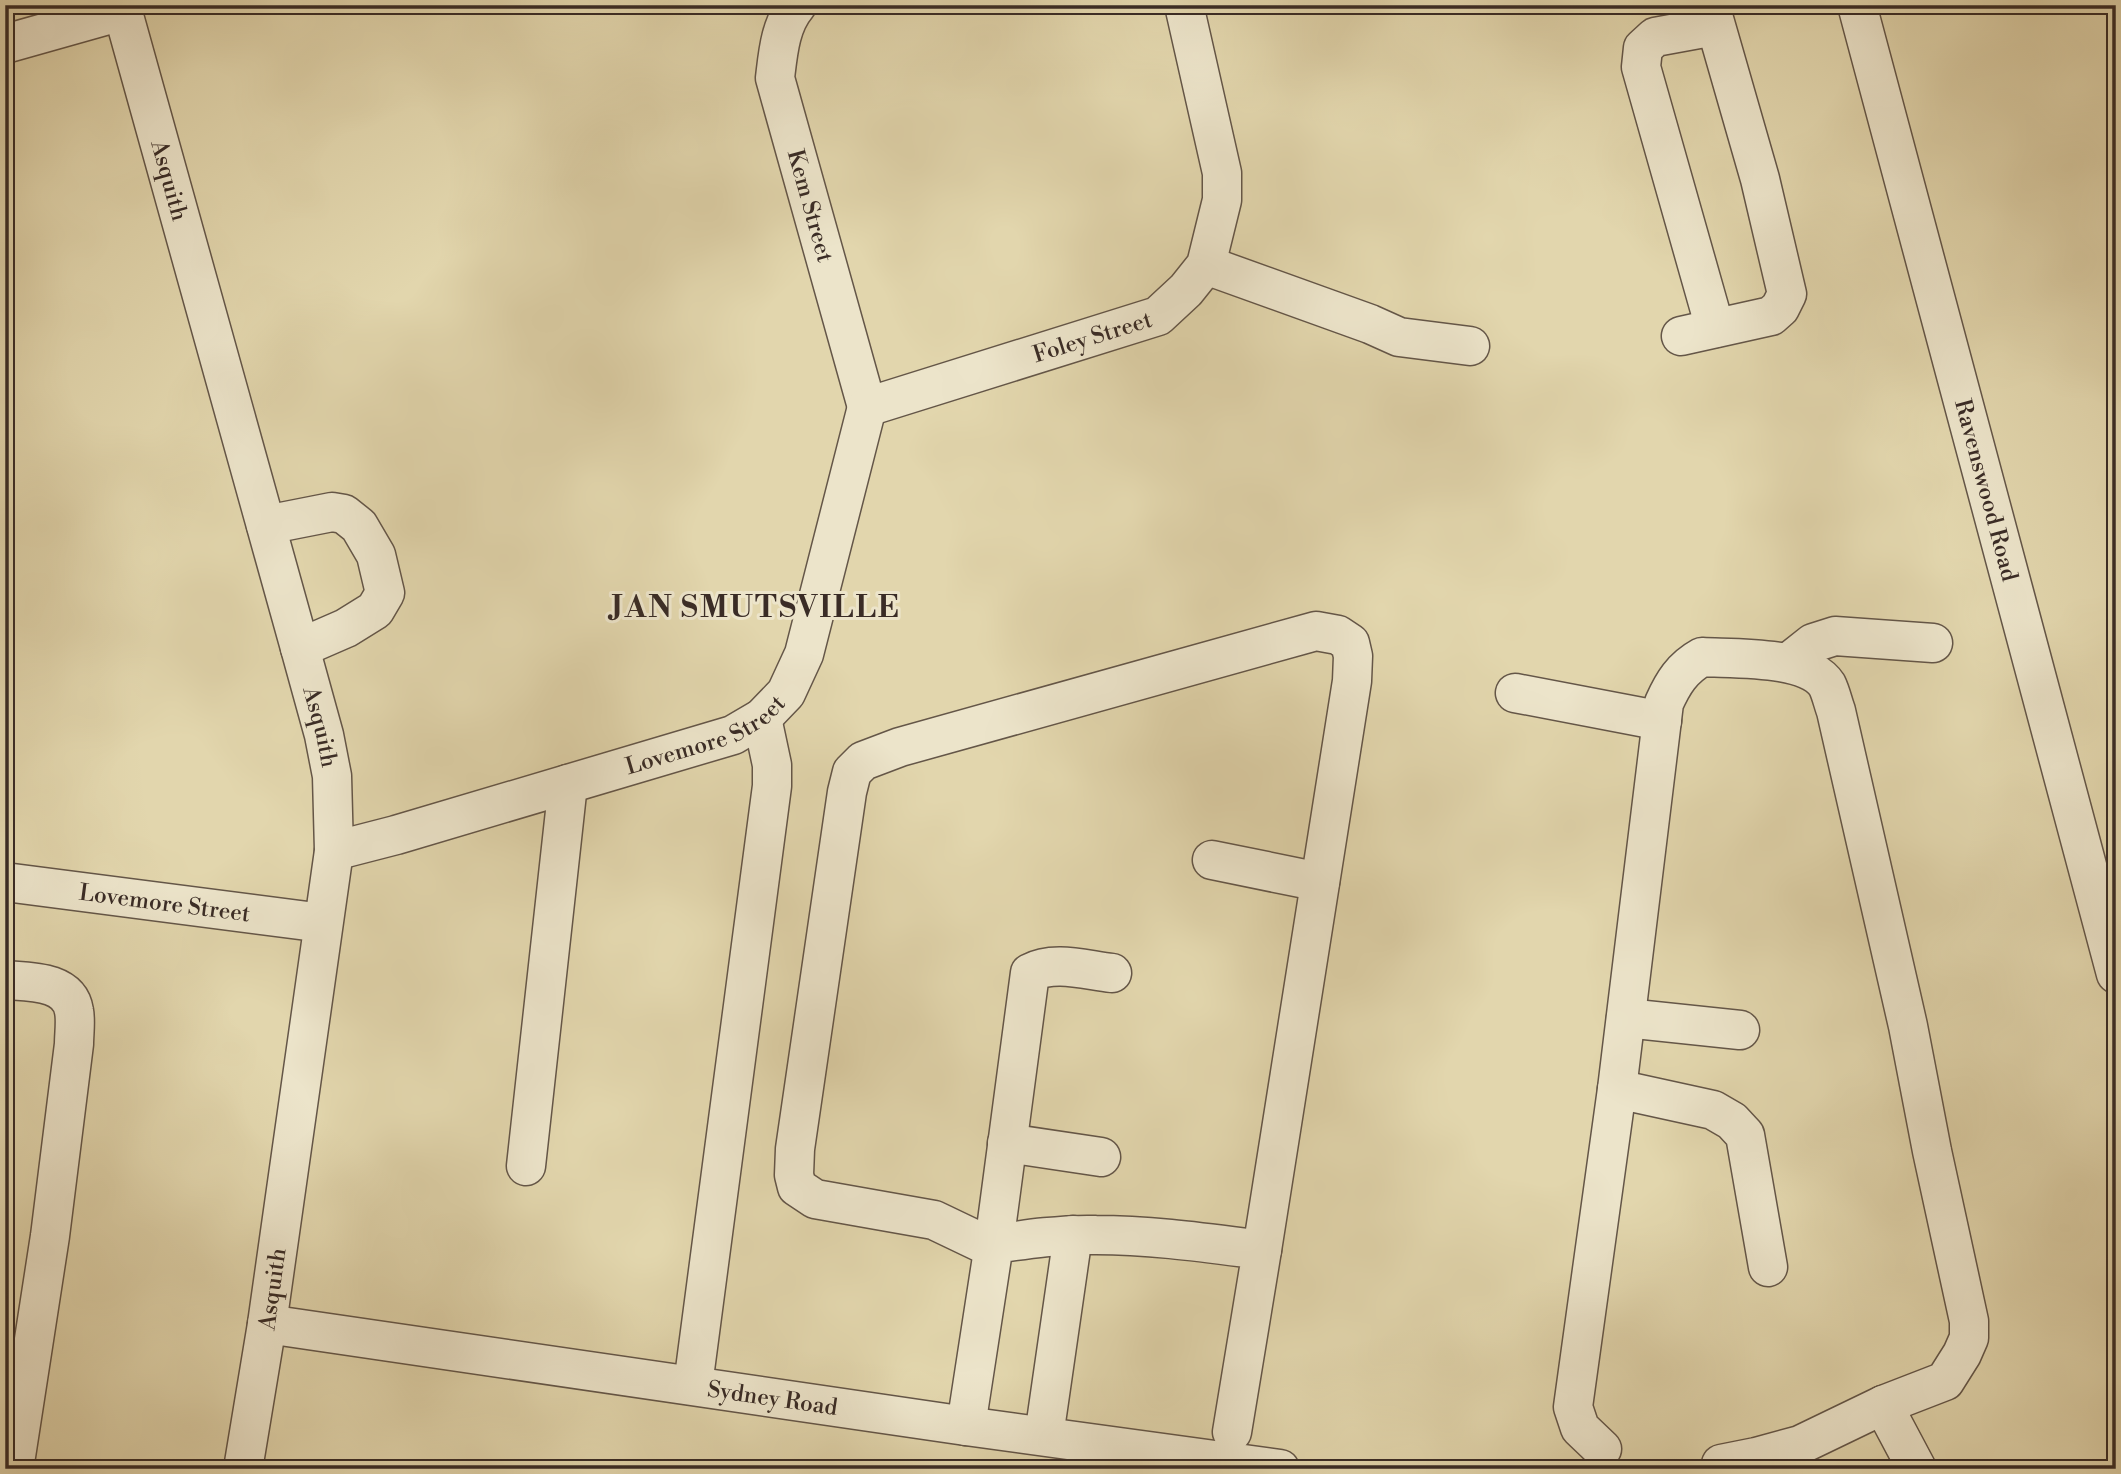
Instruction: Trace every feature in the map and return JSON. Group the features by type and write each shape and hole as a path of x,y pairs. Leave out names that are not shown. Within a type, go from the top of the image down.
{"street":[{"name":"Kem Street","path":"797,5 789,15 778,48 775,78 867,407"},
{"name":"Foley Street","path":"867,407 1158,316 1186,290 1206,265 1222,200 1222,173 1184,5"},
{"name":"Ravenswood Road","path":"1857,5 2116,974"},
{"path":"5,44 121,8"},
{"name":"Asquith","path":"121,8 324,735 332,776 334,851 267,1324 243,1469"},
{"path":"1713,15 1760,179 1787,294 1780,308 1771,316 1698,332 1641,67 1643,48 1656,37 1713,15"},
{"path":"1206,265 1399,337 1470,345"},
{"name":"Lovemore Street","path":"334,851 733,735 762,718 786,693 804,654 867,407"},
{"path":"266,525 332,512 344,514 359,526 376,555 385,593 375,610 346,628 300,648"},
{"path":"1233,1432 1262,1250 1352,681 1353,656 1350,643 1338,635 1316,631 927,740 863,761 852,772 847,792 797,1136 794,1175 797,1187 815,1199 934,1220 979,1242 994,1244 1073,1235 1157,1237 1262,1250"},
{"path":"1789,662 1813,643 1835,636 1933,643"},
{"path":"1602,1449 1580,1428 1573,1407 1617,1089 1664,703 1673,684 1690,663 1702,657 1789,662 1808,669 1826,683 1836,711 1908,1026 1969,1321 1969,1338 1945,1381 1883,1405 1800,1445 1721,1464"},
{"path":"1515,693 1662,721"},
{"path":"694,1385 772,786 772,765 762,718"},
{"path":"526,1166 568,784"},
{"path":"1212,860 1320,882"},
{"name":"Lovemore Street","path":"5,882 323,923"},
{"path":"966,1426 994,1244 1030,973 1039,968 1056,966 1112,973"},
{"path":"5,980 51,984 72,1003 75,1012 74,1044 50,1236 14,1469"},
{"path":"1626,1018 1740,1030"},
{"path":"1617,1089 1713,1110 1732,1121 1745,1135 1768,1267"},
{"path":"1007,1143 1101,1157"},
{"path":"1044,1436 1073,1235"},
{"name":"Sydney Road","path":"267,1324 1280,1469"},
{"path":"1883,1405 1917,1469"}],"district":[{"name":"JAN SMUTSVILLE","path":"756,607"}]}
